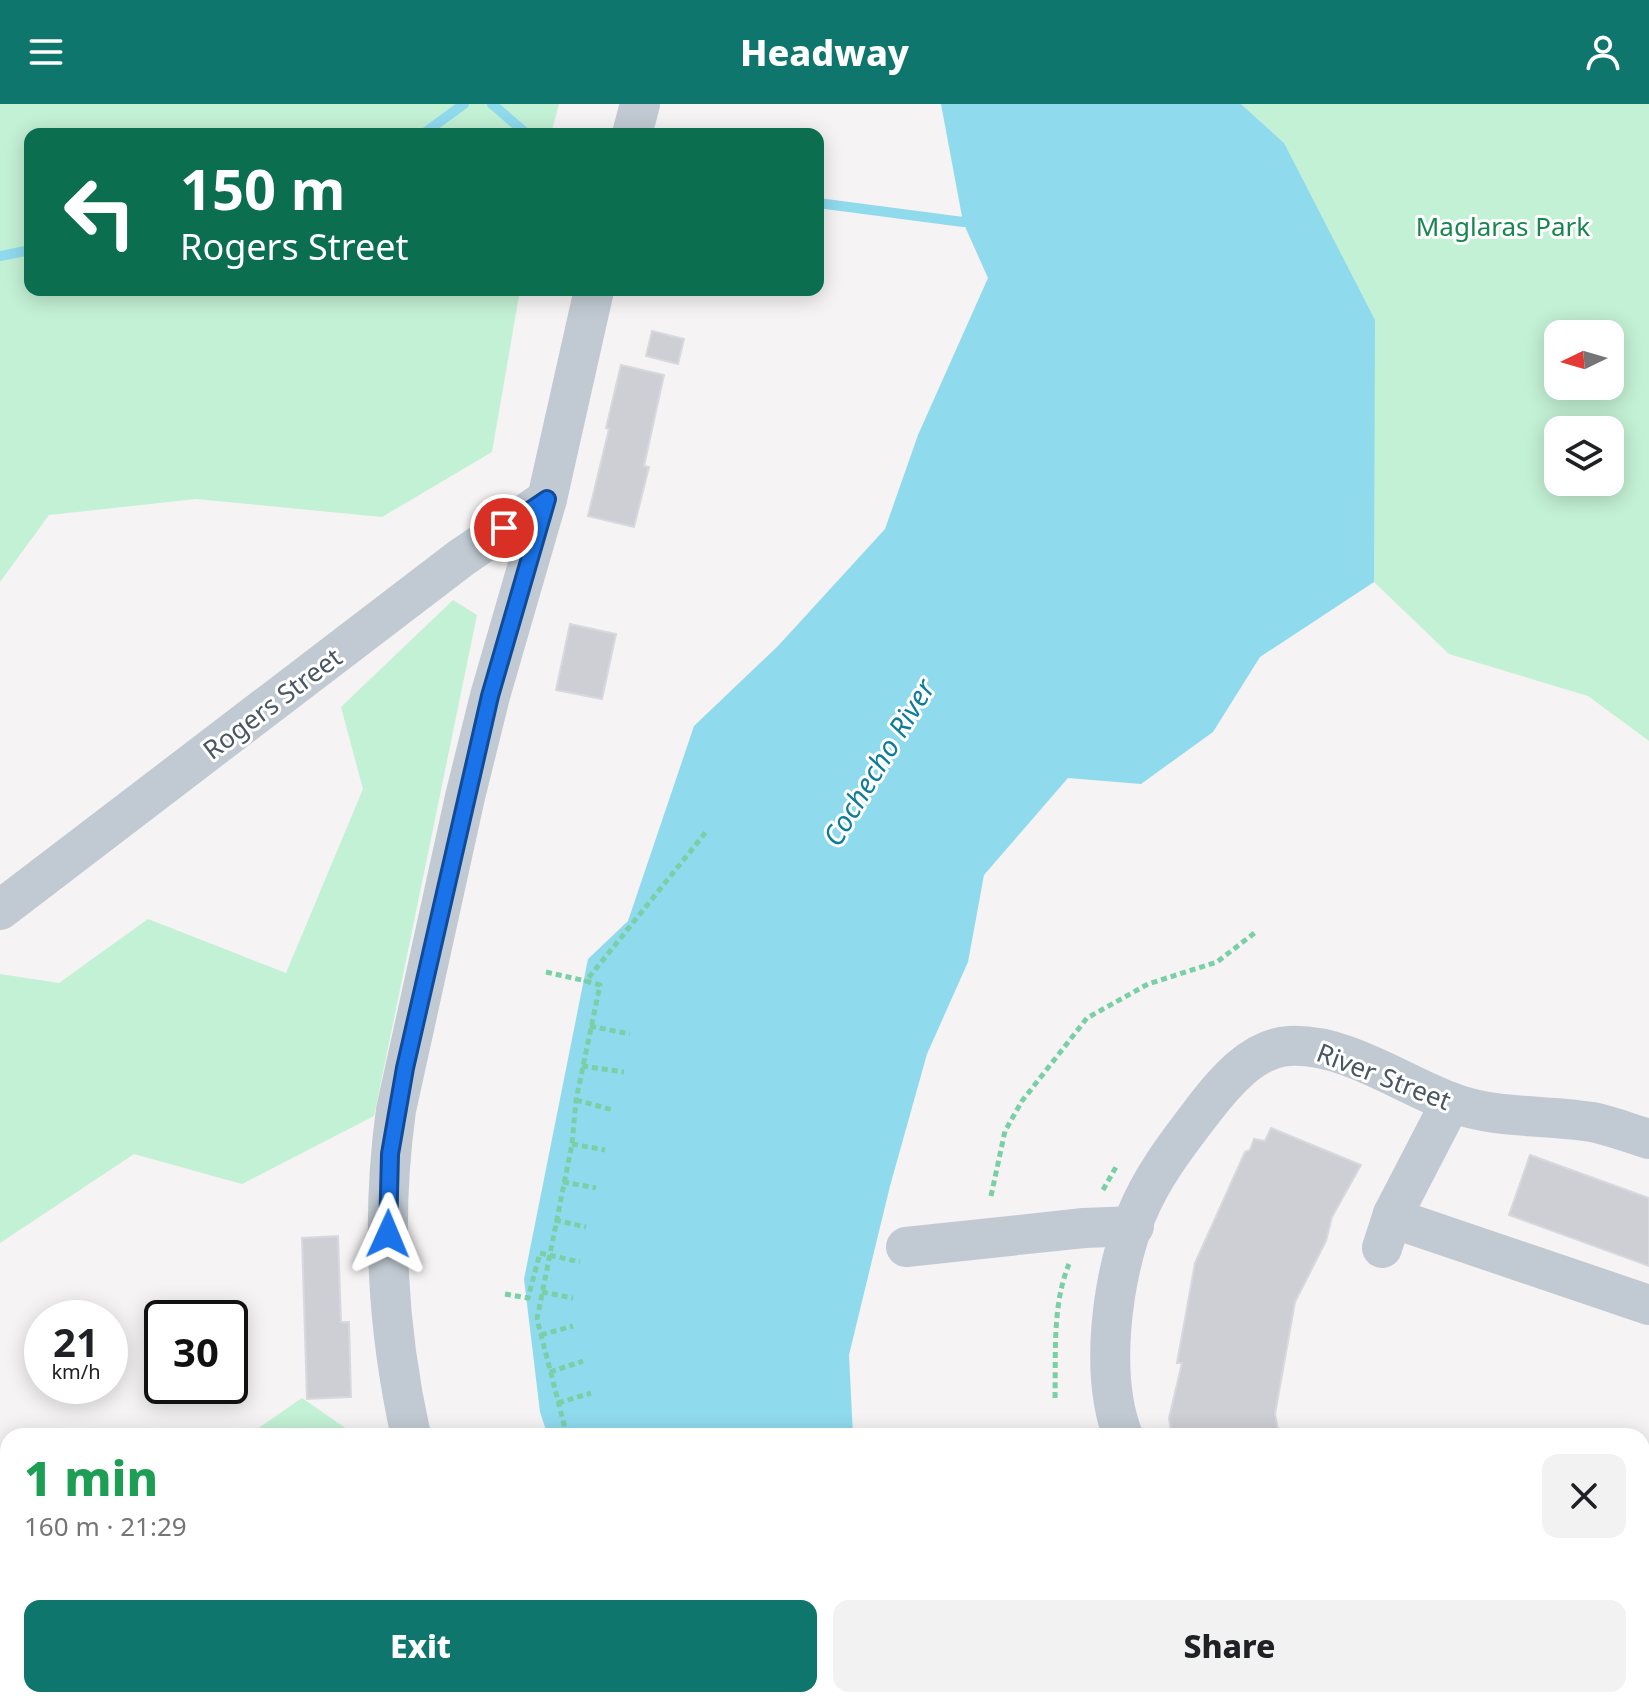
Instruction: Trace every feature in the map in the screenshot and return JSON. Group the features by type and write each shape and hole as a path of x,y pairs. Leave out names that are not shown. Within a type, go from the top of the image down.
{"street":[{"path":"634,128 640,104"},
{"path":"409,1428 395,1353 387,1260 390,1154 396,1110 490,696 547,499 593,296"},
{"name":"Rogers Street","path":"0,910 461,558 547,499"},
{"name":"River Street","path":"1120,1428 1110,1356 1116,1289 1134,1226 1166,1159 1224,1083 1263,1052 1286,1046 1313,1047 1344,1056 1477,1111 1596,1123 1649,1139"},
{"path":"1451,1102 1387,1231 1410,1224 1649,1305"},
{"path":"906,1247 1084,1228 1134,1226"}],"path":[{"path":"586,981 706,832"},
{"path":"991,1196 1005,1131 1022,1101 1087,1018 1148,984 1217,962 1257,931"},
{"path":"546,972 600,985 582,1066 572,1144 537,1319 565,1428"},
{"path":"590,1026 630,1034"},
{"path":"582,1066 624,1072"},
{"path":"576,1100 613,1110"},
{"path":"572,1144 605,1150"},
{"path":"563,1182 596,1188"},
{"path":"555,1220 586,1227"},
{"path":"505,1294 528,1298 540,1253 580,1262"},
{"path":"1055,1398 1056,1335 1064,1276"},
{"path":"542,1292 573,1298"},
{"path":"541,1335 573,1326"},
{"path":"550,1372 583,1361"},
{"path":"558,1403 591,1393"}],"green space":[{"path":"0,104 559,104 553,128 24,128 24,296 519,296 492,452 382,517 196,499 49,515 0,582"},
{"name":"Maglaras Park","path":"1241,104 1649,104 1649,741 1588,696 1449,654 1374,582 1374,464 1284,143"},
{"path":"453,600 477,615 374,1116 242,1184 134,1154 0,1243 0,974 59,983 148,919 286,973 363,789 341,707"},
{"path":"302,1398 345,1428 259,1428"}],"water":[{"name":"Cochecho River","path":"941,104 1241,104 1284,143 1375,320 1374,582 1260,657 1213,732 1141,784 1068,778 984,875 968,962 927,1054 890,1186 849,1355 853,1428 545,1428 540,1412 524,1279 588,959 628,921 694,726 778,646 885,529 918,435 988,278 963,222"}],"building":[{"path":"652,331 684,339 678,364 646,356"},
{"path":"621,365 664,375 644,466 649,467 634,527 588,516"},
{"path":"570,624 616,634 602,699 556,690"},
{"path":"1271,1128 1361,1165 1332,1217 1326,1241 1295,1302 1275,1414 1278,1428 1171,1428 1169,1418 1182,1363 1177,1363 1195,1263 1245,1152 1250,1150 1254,1139 1265,1141"},
{"path":"1530,1155 1649,1198 1649,1266 1509,1215"},
{"path":"338,1236 341,1322 349,1322 351,1397 307,1399 302,1238"}],"waterway":[{"path":"431,128 464,104"},
{"path":"492,104 520,128"},
{"path":"824,204 963,222 974,218"},
{"path":"0,256 24,251"}],"route":[{"path":"388,1234 390,1154 405,1068 490,696 547,499 504,528"}]}
